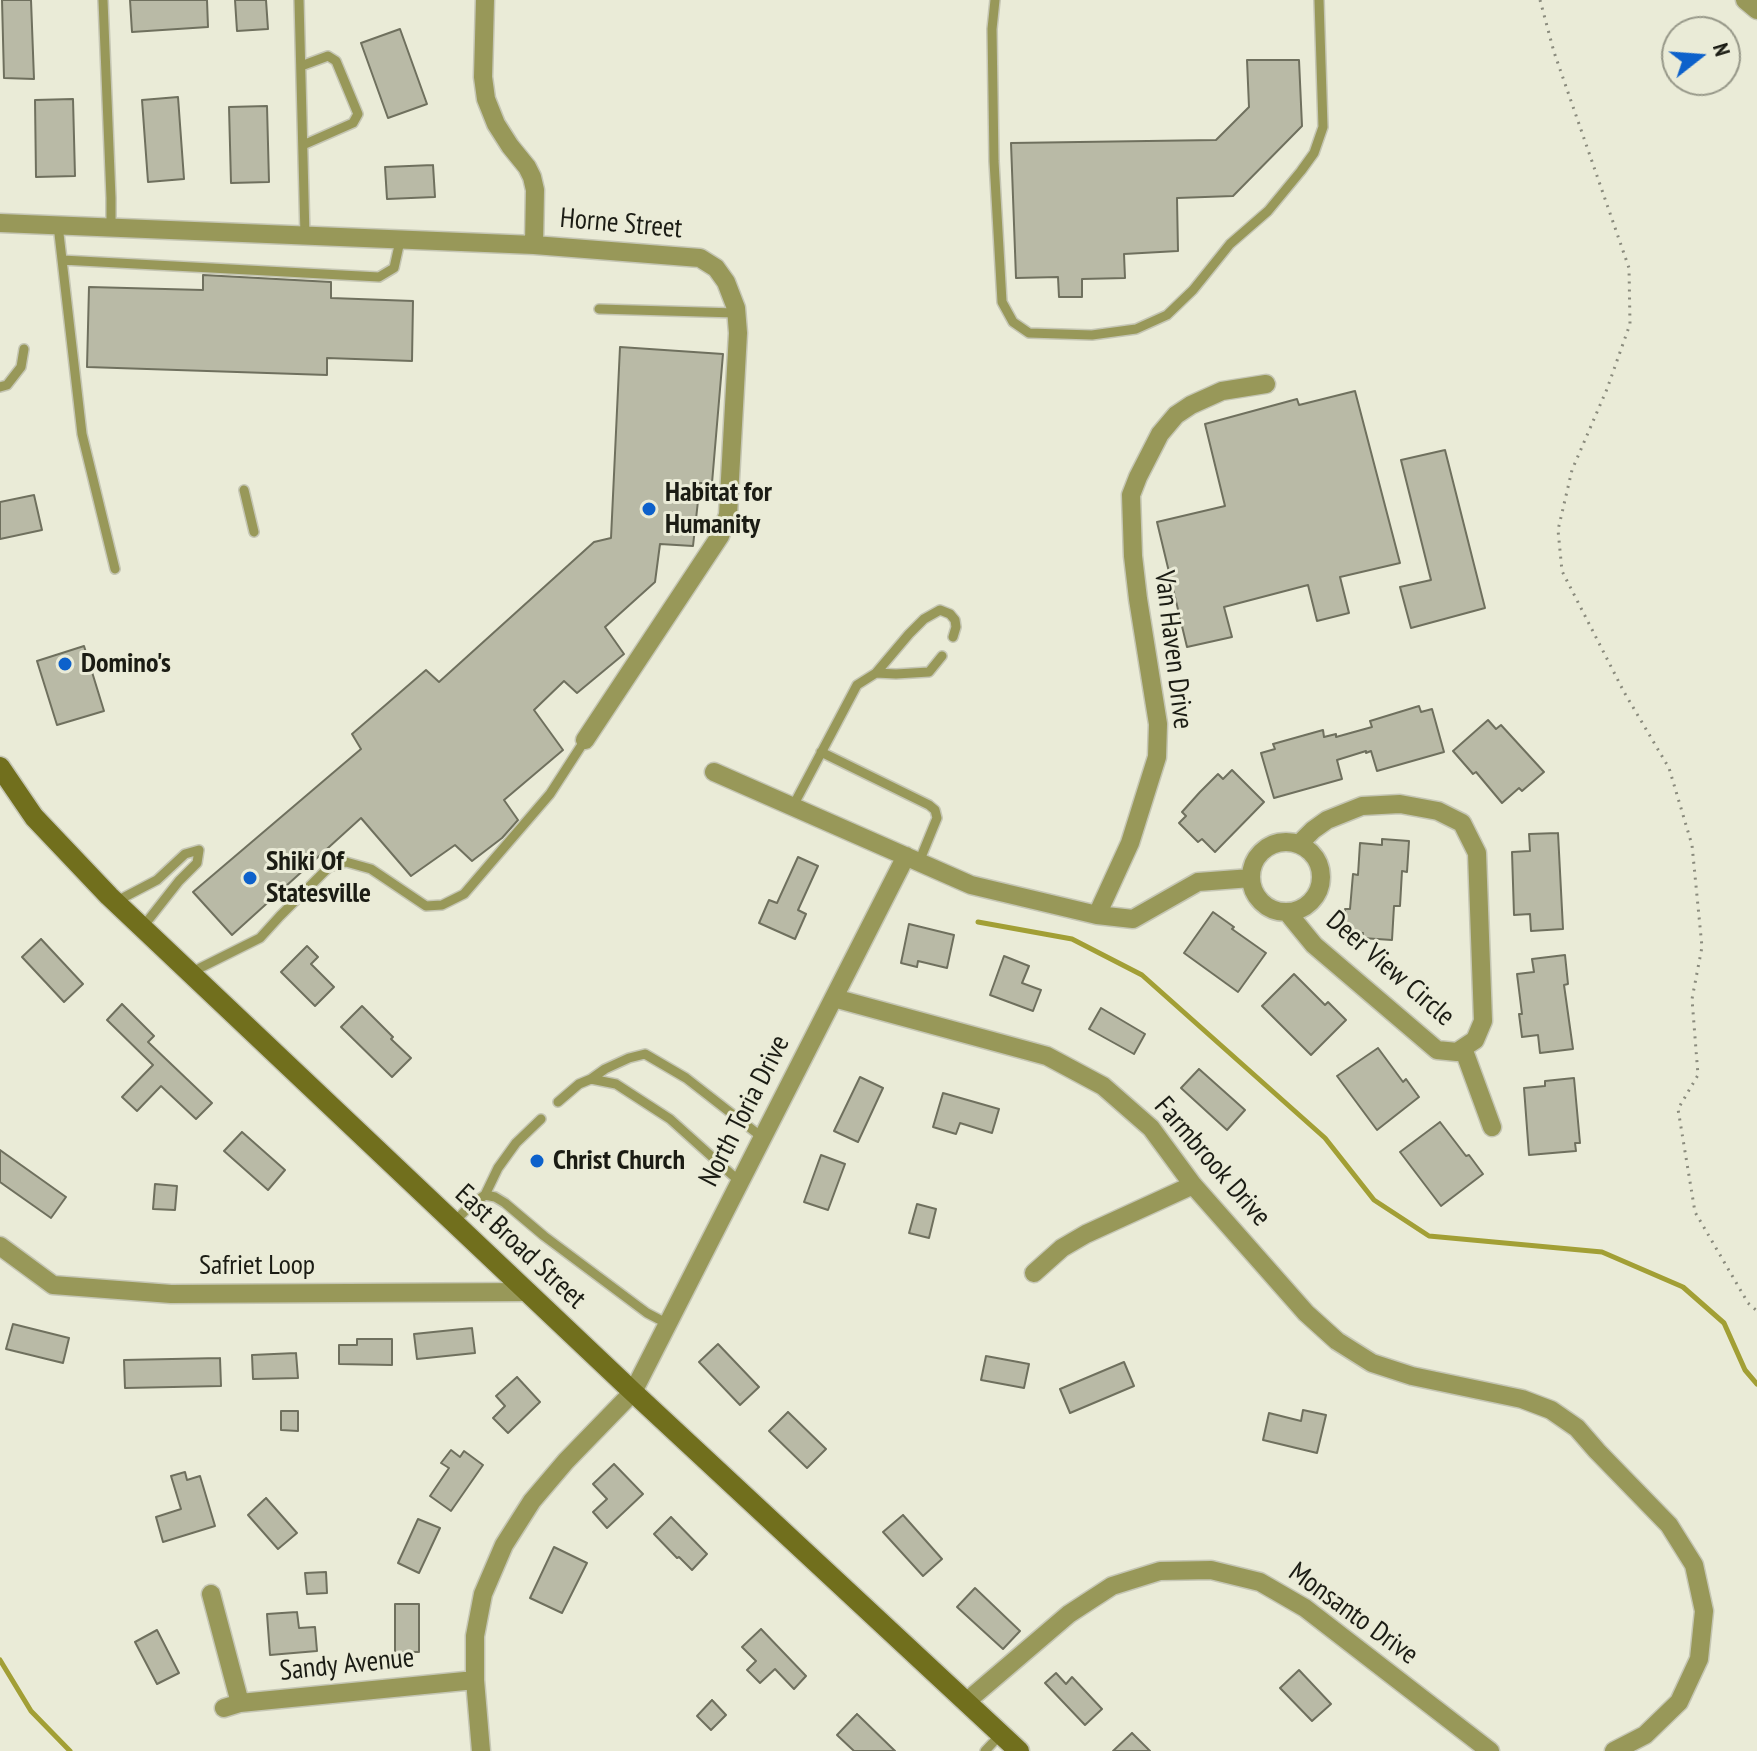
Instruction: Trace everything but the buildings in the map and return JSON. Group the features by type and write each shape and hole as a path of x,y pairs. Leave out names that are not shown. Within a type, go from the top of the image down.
{"main road":[{"name":"East Broad Street","path":"0,767 34,817 115,902 633,1392 1019,1751"}],"street":[{"path":"485,0 483,77 486,99 496,124 532,177 535,190 534,245"},
{"path":"1745,0 1757,10"},
{"name":"Horne Street","path":"0,223 534,245 700,258 716,268 726,282 736,313 738,333 728,515 720,536 585,740"},
{"name":"Van Haven Drive","path":"1097,915 1130,843 1157,757 1158,724 1138,599 1131,495 1160,434 1176,415 1222,391 1266,384"},
{"path":"714,772 971,885 1097,915 1133,919 1198,882 1251,878"},
{"name":"Deer View Circle","path":"1287,912 1314,945 1437,1050 1457,1052 1475,1040 1483,1021 1477,853 1462,823 1438,811 1400,804 1362,806 1327,820 1299,844"},
{"name":"Deer View Circle","path":"1272,844 1299,844 1311,852 1318,863 1321,876 1319,890 1312,902 1300,909 1287,912 1273,910 1254,891 1251,878 1253,864 1261,852 1272,844"},
{"name":"North Toria Drive","path":"481,1751 475,1636 483,1594 504,1545 532,1501 633,1392 834,998 913,859"},
{"name":"Farmbrook Drive","path":"834,998 1047,1056 1103,1086 1151,1128 1193,1185 1306,1313 1337,1341 1372,1363 1412,1376 1522,1399 1551,1410 1577,1428 1669,1525 1694,1565 1704,1611 1699,1659 1679,1702 1645,1735 1614,1751"},
{"name":"Deer View Circle","path":"1463,1048 1492,1127"},
{"path":"1034,1273 1062,1248 1086,1234 1193,1185"},
{"name":"Safriet Loop","path":"0,1246 53,1285 171,1294 528,1292"},
{"name":"Monsanto Drive","path":"966,1702 1069,1614 1112,1586 1160,1571 1211,1570 1260,1582 1305,1608 1490,1751"},
{"name":"Sandy Avenue","path":"211,1594 232,1706 475,1680"}],"lane":[{"path":"103,0 111,228"},
{"path":"299,0 305,236"},
{"path":"995,0 992,29 994,161 1002,302 1013,322 1029,333 1092,335 1136,329 1167,315 1193,290 1230,244 1268,211 1314,153 1323,127 1319,0"},
{"path":"301,66 328,56 336,61 358,114 353,123 303,145"},
{"path":"58,225 82,434 115,569"},
{"path":"62,260 379,277 394,268 400,241"},
{"path":"599,309 736,313"},
{"path":"0,387 7,385 21,367 24,349"},
{"path":"244,490 254,532"},
{"path":"793,806 857,685 876,673 924,619 940,610 955,620 953,637"},
{"path":"876,673 929,672 942,656"},
{"path":"190,973 260,938 329,867 346,862 371,869 426,906 442,905 464,894 550,794 585,740"},
{"path":"821,752 935,810 937,818 913,859"},
{"path":"115,902 157,880 185,854 199,850 197,863 142,928"},
{"path":"558,1102 579,1084 605,1069 645,1054 686,1078 763,1138"},
{"path":"591,1079 616,1084 670,1119 740,1182"},
{"path":"454,1222 485,1195 498,1168 516,1143 541,1119"},
{"path":"485,1195 505,1203 647,1313 668,1324"},
{"path":"985,1751 1001,1734"}],"path":[{"path":"1540,0 1554,52 1629,268 1630,324 1607,389 1572,470 1558,530 1562,571 1612,669 1669,768 1692,845 1702,947 1692,999 1698,1075 1678,1109 1695,1212 1748,1303 1757,1311"}],"waterway":[{"path":"978,922 1072,939 1142,975 1325,1138 1374,1200 1429,1236 1602,1252 1683,1287 1724,1323 1745,1370 1757,1384"},
{"path":"0,1660 31,1711 70,1751"}],"place":[{"name":"Habitat for Humanity","path":"649,509"},
{"name":"Domino's","path":"65,664"},
{"name":"Shiki Of Statesville","path":"250,878"},
{"name":"Christ Church","path":"537,1161"}]}
